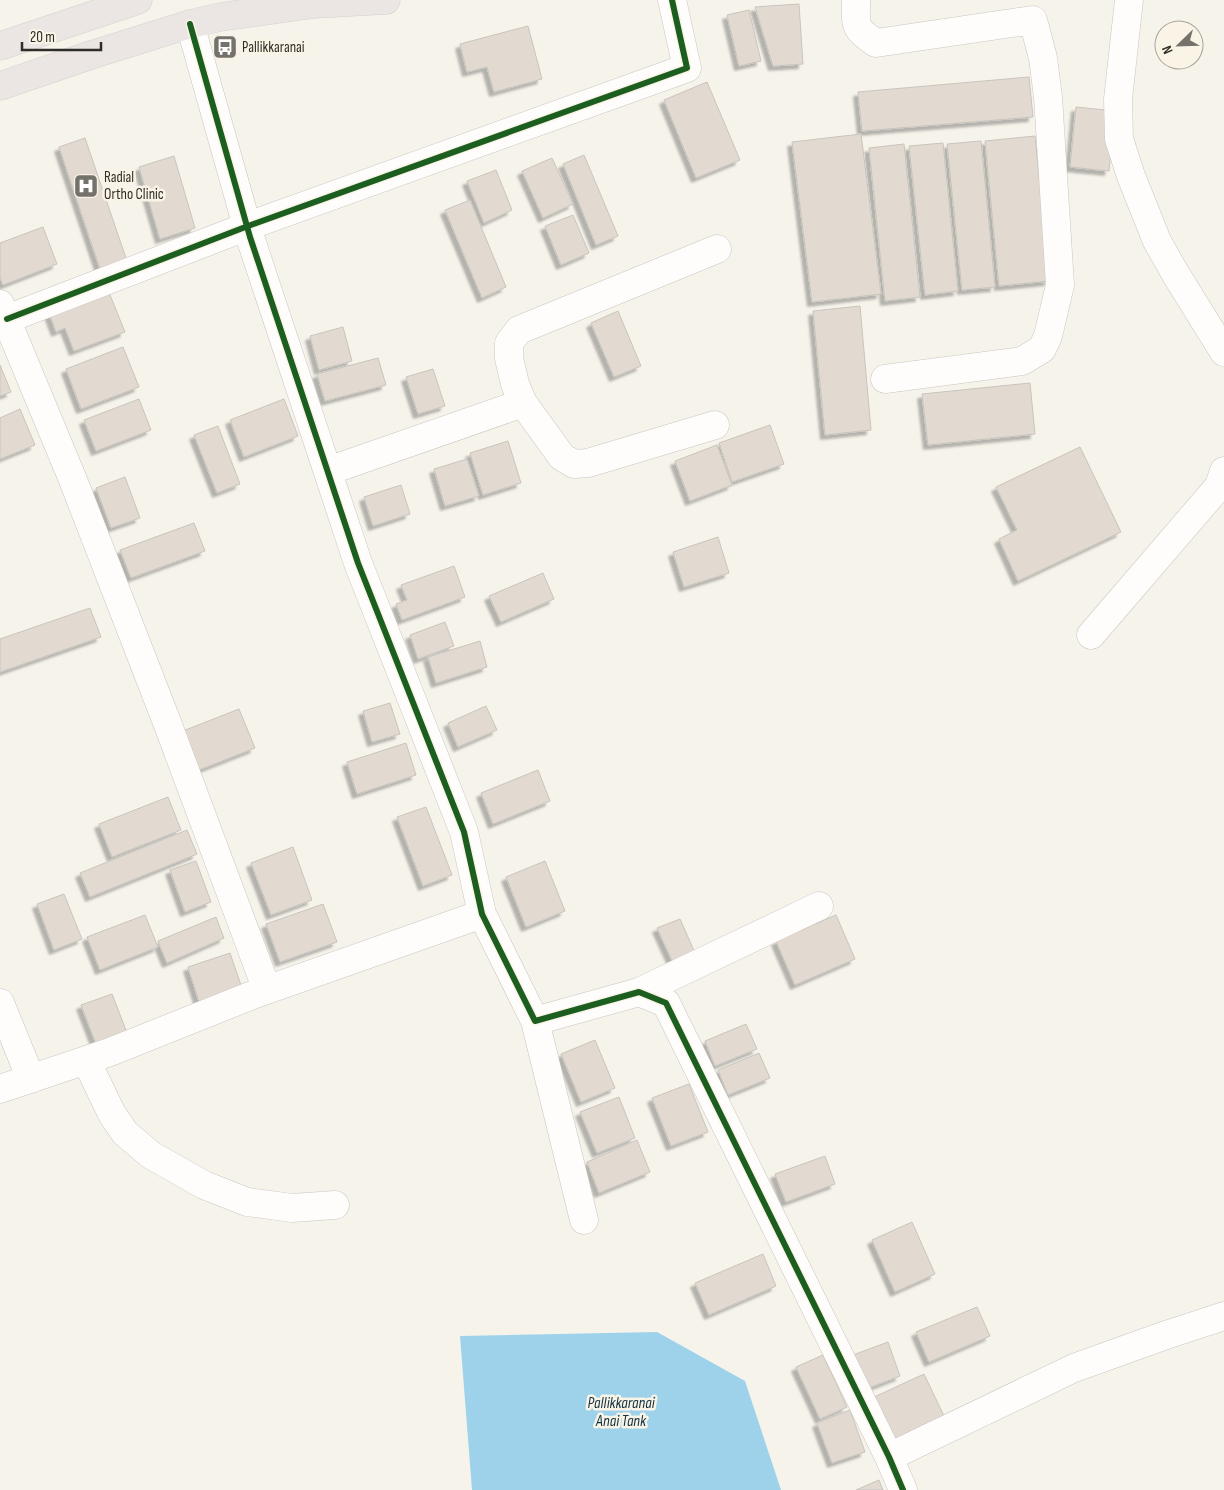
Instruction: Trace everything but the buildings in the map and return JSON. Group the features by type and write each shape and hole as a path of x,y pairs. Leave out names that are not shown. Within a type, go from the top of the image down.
{"main road":[{"path":"2,40 138,0"},
{"path":"0,86 91,55 190,24 220,17 314,4 386,0"}],"street":[{"path":"267,990 73,480 4,311 248,226 687,68 672,0"},
{"path":"856,0 856,22 860,33 876,43 1032,10 1044,58 1048,97 1060,286 1048,336 1042,349 1022,361 885,379"},
{"path":"1129,0 1118,99 1119,139 1131,176 1157,241 1224,352"},
{"path":"190,24 248,226 358,563 464,832 482,914 535,1022 584,1220"},
{"path":"715,424 588,463 574,464 562,457 523,404 508,358 509,343 519,330 716,249"},
{"path":"328,472 523,404"},
{"path":"1091,635 1219,486 1224,471"},
{"path":"535,1022 639,992 819,906"},
{"path":"0,1089 86,1060 267,990 482,914"},
{"path":"639,992 666,1003 889,1457 903,1490"},
{"path":"0,1003 31,1079"},
{"path":"86,1060 112,1114 125,1132 151,1155 204,1186 246,1202 292,1208 335,1205"},
{"path":"889,1457 1074,1368 1224,1316"}],"water":[{"name":"Pallikkaranai Anai Tank","path":"657,1332 745,1381 781,1490 472,1490 460,1336"}],"cycle path":[{"path":"7,319 248,226 687,68 672,0"},
{"path":"190,24 250,237 358,563 464,832 482,914 535,1021 639,992 666,1003 889,1457 903,1490"}],"place":[{"name":"Pallikkaranai","path":"225,47"},
{"name":"Radial Ortho Clinic","path":"86,186"}]}
